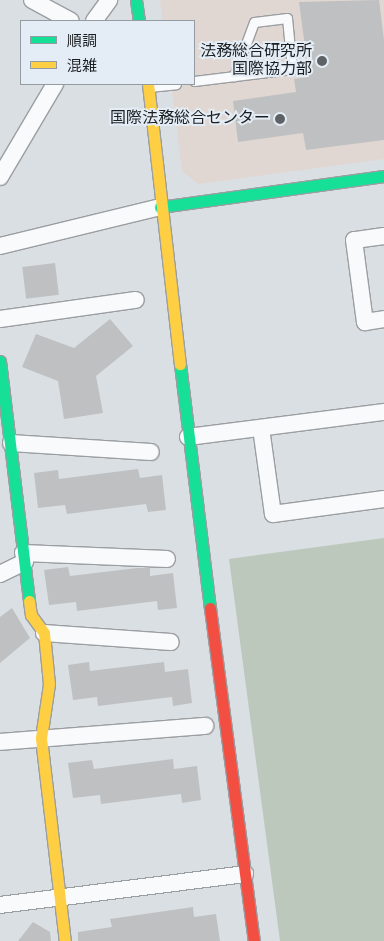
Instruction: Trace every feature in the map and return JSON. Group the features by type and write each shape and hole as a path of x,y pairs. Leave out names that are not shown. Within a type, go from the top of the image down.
{"street":[{"path":"32,0 69,20"},
{"path":"95,20 110,0"},
{"path":"136,0 139,20"},
{"path":"0,177 55,85"},
{"path":"148,86 160,207 188,437 254,941"},
{"path":"0,246 160,207 384,176"},
{"path":"384,236 354,240 365,322 384,319"},
{"path":"0,319 136,300"},
{"path":"0,361 4,425 11,443 30,615 44,633 48,684 41,738 65,941"},
{"path":"188,437 384,412"},
{"path":"261,428 273,514 384,499"},
{"path":"11,443 151,452"},
{"path":"0,574 24,557 167,560"},
{"path":"44,633 171,642"},
{"path":"0,742 205,726"},
{"path":"0,905 245,874"}],"lane":[{"path":"195,82 292,69 286,18 254,22 234,76"},
{"path":"148,86 162,85"}],"shaded area":[{"name":"国際法務総合センター","path":"160,0 384,0 384,159 198,184 182,171 171,85 195,85 195,20 162,20"},
{"path":"384,538 384,941 280,941 229,559"}],"building":[{"path":"379,0 384,40 384,140 306,150 303,133 238,142 233,101 296,92 294,79 309,77 299,2"},
{"path":"55,263 59,295 26,299 22,267"},
{"path":"110,319 133,346 96,376 103,413 64,419 58,381 22,367 36,334 74,348"},
{"path":"138,469 140,478 162,475 166,510 148,512 146,504 67,514 65,505 38,508 34,473 58,470 59,479"},
{"path":"68,567 70,576 137,568 150,568 150,576 173,573 177,608 158,610 157,601 77,611 76,602 49,605 44,570"},
{"path":"12,608 30,638 0,663 0,617"},
{"path":"89,662 90,671 164,662 165,672 188,669 192,703 173,706 172,697 98,706 97,697 73,700 68,665"},
{"path":"173,759 174,769 197,766 201,800 182,803 181,794 101,804 100,795 73,798 68,763 92,760 94,769"},
{"path":"193,907 194,917 216,914 220,941 78,941 78,932 112,927 110,919"},
{"path":"33,922 50,932 51,941 18,941"}],"traffic: fast":[{"path":"136,0 139,20"},
{"path":"160,207 384,176"},
{"path":"0,361 29,601"},
{"path":"180,364 210,608"}],"traffic: slow":[{"path":"148,85 180,364"},
{"path":"29,601 31,615 44,633 49,684 41,738 65,941"}],"traffic: jam":[{"path":"210,608 254,941"}],"place":[{"name":"法務総合研究所 国際協力部","path":"322,61"},
{"name":"国際法務総合センター","path":"280,119"}]}
